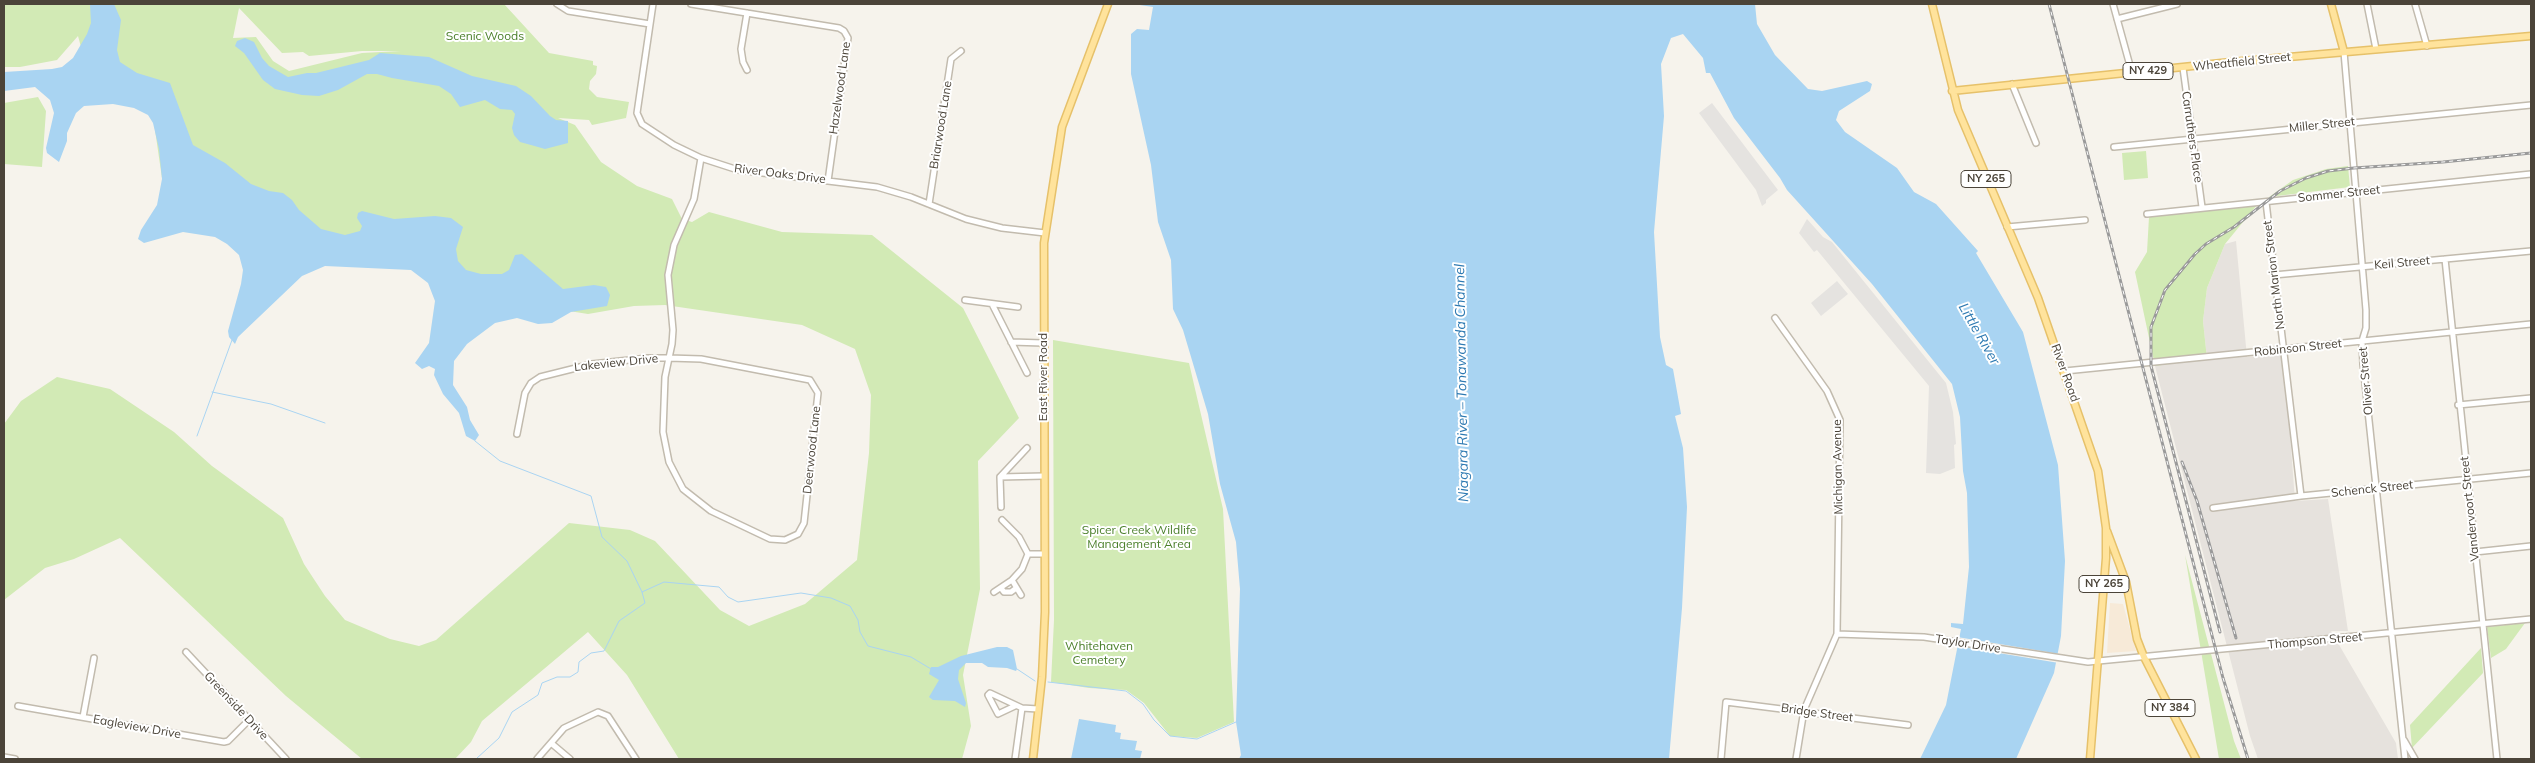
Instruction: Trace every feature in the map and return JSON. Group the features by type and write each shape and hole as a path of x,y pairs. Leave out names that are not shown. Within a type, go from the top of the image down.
{"main road":[{"name":"East River Road","path":"1033,759 1045,628 1043,343 1045,234 1062,127 1108,4"},
{"name":"River Road","path":"1932,4 1952,90 1969,139 2038,298 2098,471 2106,528 2090,759"},
{"name":"Oliver Street","path":"2332,4 2344,52"},
{"name":"Wheatfield Street","path":"1952,90 2531,36"},
{"name":"NY 384","path":"2106,528 2126,582 2138,639 2144,657 2196,759"}],"street":[{"path":"557,4 568,12 650,24"},
{"name":"River Oaks Drive","path":"654,4 638,117 642,124 668,142 701,158 748,172 877,187 984,224 1045,234"},
{"name":"Hazelwood Lane","path":"691,4 839,28 848,38 828,181"},
{"path":"2112,4 2132,73"},
{"path":"2116,19 2177,4"},
{"path":"2367,4 2376,49"},
{"path":"2415,4 2427,46"},
{"path":"747,13 741,49 742,62 747,70"},
{"name":"Briarwood Lane","path":"929,204 951,59 961,52"},
{"name":"Oliver Street","path":"2344,52 2366,310 2366,328 2362,341 2405,759"},
{"name":"Carruthers Place","path":"2183,68 2202,207"},
{"path":"2012,84 2036,143"},
{"name":"Miller Street","path":"2114,147 2531,105"},
{"path":"669,358 673,330 668,284 669,264 674,245 694,199 701,158"},
{"name":"Sommer Street","path":"2147,214 2531,174"},
{"name":"North Marion Street","path":"2266,202 2301,496"},
{"path":"2007,227 2085,220"},
{"name":"Keil Street","path":"2274,275 2531,250"},
{"name":"Vandervoort Street","path":"2444,259 2497,759"},
{"path":"965,300 1018,307"},
{"path":"992,304 1027,373"},
{"name":"Michigan Avenue","path":"1775,318 1827,391 1840,420 1837,634"},
{"name":"Robinson Street","path":"2064,371 2531,324"},
{"path":"1011,342 1043,343"},
{"name":"Deerwood Lane","path":"669,358 700,359 810,380 818,393 804,523 798,534 785,540 770,539 711,511 683,489 669,462 663,432 665,376 669,358"},
{"name":"Lakeview Drive","path":"517,434 525,393 531,383 540,376 603,362 669,358"},
{"path":"2458,405 2531,398"},
{"path":"1001,507 1000,477 1027,448"},
{"name":"Schenck Street","path":"2213,508 2301,496 2531,473"},
{"path":"1000,477 1044,476"},
{"path":"994,592 1012,580 1026,562 1028,554 1025,545 1019,537 1002,520"},
{"path":"2475,552 2531,546"},
{"path":"1028,554 1044,554"},
{"path":"1012,580 1015,589 1021,595"},
{"path":"1001,588 1004,592 1011,592 1015,589"},
{"name":"Thompson Street","path":"2098,661 2531,619"},
{"path":"1796,759 1804,710 1837,634"},
{"name":"Taylor Drive","path":"1837,634 1900,635 1952,641 2066,659 2098,661"},
{"name":"Greenside Drive","path":"186,652 286,759"},
{"path":"83,717 94,658"},
{"path":"1015,706 998,714 988,696 990,693 1015,706 1038,709"},
{"name":"Bridge Street","path":"1721,759 1726,702 1804,710 1908,725"},
{"name":"Eagleview Drive","path":"18,706 224,742 249,720"},
{"path":"1015,759 1022,708"},
{"path":"536,759 564,728 593,713 600,712 609,718 636,759"},
{"path":"2403,739 2415,759"},
{"path":"551,743 570,759"},
{"path":"4,757 15,759"}],"shaded area":[{"path":"1712,103 1778,190 1762,206 1756,190 1699,113"},
{"path":"1807,219 1823,237 1832,242 1946,383 1953,412 1956,444 1954,445 1955,468 1940,474 1926,473 1929,386 1817,250 1814,252 1799,233"},
{"path":"2236,241 2247,357 2284,354 2295,501 2328,499 2348,631 2331,631 2396,743 2398,759 2258,759 2250,736 2155,366 2207,359 2203,321 2207,288 2225,244"},
{"path":"1837,281 1848,294 1821,316 1811,303"},
{"path":"2110,603 2123,604 2136,651 2107,653"}],"green space":[{"name":"Scenic Woods","path":"4,4 504,4 549,53 593,61 593,65 597,66 596,74 590,81 589,89 597,97 629,102 626,118 592,125 589,120 558,118 575,125 601,162 637,186 672,199 682,219 692,222 709,212 782,232 872,235 963,308 1019,418 978,461 980,589 963,675 971,726 962,759 679,759 627,675 588,632 482,721 471,742 455,759 362,759 286,696 120,538 74,559 45,568 4,600 4,424 21,401 57,377 110,389 174,432 212,466 283,518 304,564 325,596 345,620 390,639 419,646 436,640 569,523 630,530 655,541 720,610 749,626 805,604 857,560 869,453 871,395 855,349 802,325 665,305 634,306 588,314 512,302 405,262 165,199 152,109 84,58 78,36 57,60 20,67 4,67","holes":["239,8 282,53 303,52 309,56 362,51 401,51 362,53 289,71 273,61 256,37 233,38"]},
{"path":"38,97 46,111 42,167 4,164 4,103"},
{"path":"2146,151 2148,178 2124,180 2122,153"},
{"path":"2348,166 2350,187 2269,197 2293,180 2326,169"},
{"path":"2257,205 2225,244 2207,288 2203,321 2207,359 2155,366 2135,272 2147,252 2149,217"},
{"name":"Spicer Creek Wildlife Management Area","path":"1053,340 1189,363 1223,509 1234,722 1197,738 1170,736 1144,703 1126,690 1089,688 1051,682 1054,620"},
{"path":"2185,555 2234,741 2241,759 2219,759"},
{"path":"2525,623 2506,649 2491,658 2487,627"},
{"path":"2481,648 2483,673 2412,748 2410,725"}],"water":[{"path":"90,4 114,4 121,20 117,50 120,62 137,73 170,83 193,145 225,163 251,184 269,191 283,193 321,229 345,235 360,231 362,226 357,218 358,213 362,211 394,219 435,216 451,218 463,227 456,249 458,261 466,270 481,274 502,274 509,270 515,255 522,254 563,289 594,285 606,287 610,295 607,306 571,312 552,323 538,324 517,318 495,323 467,344 454,361 453,385 467,407 470,420 479,435 475,441 466,436 459,413 443,394 434,375 435,369 429,366 422,369 415,363 429,343 435,301 428,283 411,270 325,266 302,276 238,337 235,344 229,337 228,331 241,284 243,270 239,255 227,244 215,237 183,232 144,243 138,239 141,230 157,205 162,179 159,149 153,123 148,115 134,108 113,104 84,106 76,113 67,133 67,141 59,162 47,153 46,148 54,113 50,100 35,87 4,91 4,72 62,67 73,58 91,23"},
{"path":"1133,4 1755,4 1757,24 1775,55 1808,89 1822,91 1867,81 1872,84 1870,91 1839,111 1836,120 1845,132 1897,168 1914,192 1936,204 1978,251 1976,253 2023,332 2058,465 2065,561 2061,636 2054,673 2016,759 1920,759 1946,705 1961,629 1951,627 1951,623 1963,624 1969,567 1967,493 1963,471 1960,417 1952,384 1872,284 1787,190 1734,118 1710,73 1706,73 1703,58 1683,34 1671,38 1661,64 1664,116 1654,232 1660,337 1666,365 1673,369 1681,414 1675,416 1683,448 1687,507 1682,608 1669,759 1239,759 1241,755 1236,722 1240,589 1236,542 1220,484 1208,414 1183,330 1173,309 1171,260 1158,222 1151,165 1131,74 1131,34 1137,29 1149,30 1153,7"},
{"path":"245,38 254,42 262,58 269,66 288,77 316,73 369,60 380,53 429,57 472,76 516,86 531,96 550,116 556,120 568,121 568,143 545,149 520,142 514,135 512,128 515,114 512,110 500,109 485,100 460,107 451,94 439,86 377,74 367,74 338,90 319,96 302,95 275,89 263,80 244,53 235,46 237,41"},
{"path":"997,647 1007,647 1013,650 1016,671 1007,668 988,667 982,663 966,663 959,670 958,679 966,703 965,707 955,701 933,700 929,697 939,680 929,674 931,667 938,667 961,656"},
{"path":"1079,719 1116,725 1115,732 1121,733 1120,739 1137,741 1135,750 1142,751 1140,759 1071,759"}],"pier":[{"path":"1957,637 2060,654 2059,663 1956,646"}],"waterway":[{"path":"197,436 232,340"},
{"path":"212,392 271,404 325,423"},
{"path":"475,441 500,461 591,496 602,537 627,561 642,592"},
{"path":"476,759 499,738 512,712 538,695 542,683 557,677 570,677 578,672 579,662 591,653 604,651 619,621 645,603 642,592 664,582 719,587 728,597 738,602 801,593 831,598 850,606 858,620 860,632 868,646 911,657 931,669"},
{"path":"1017,669 1035,681"},
{"path":"1048,682 1126,691 1143,704 1154,720 1170,736 1197,739 1236,722"}],"railway":[{"path":"2049,4 2223,678 2248,759"},
{"path":"2220,632 2151,366 2151,327 2165,290 2195,254 2206,244 2234,227 2280,191 2306,178 2328,171 2354,168 2443,162 2531,153"},
{"path":"2182,462 2197,501 2236,638"}],"water label":[{"name":"Little River","path":"1979,334"},
{"name":"Niagara River – Tonawanda Channel","path":"1462,383"}],"park label":[{"name":"Whitehaven Cemetery","path":"1099,653"}]}
